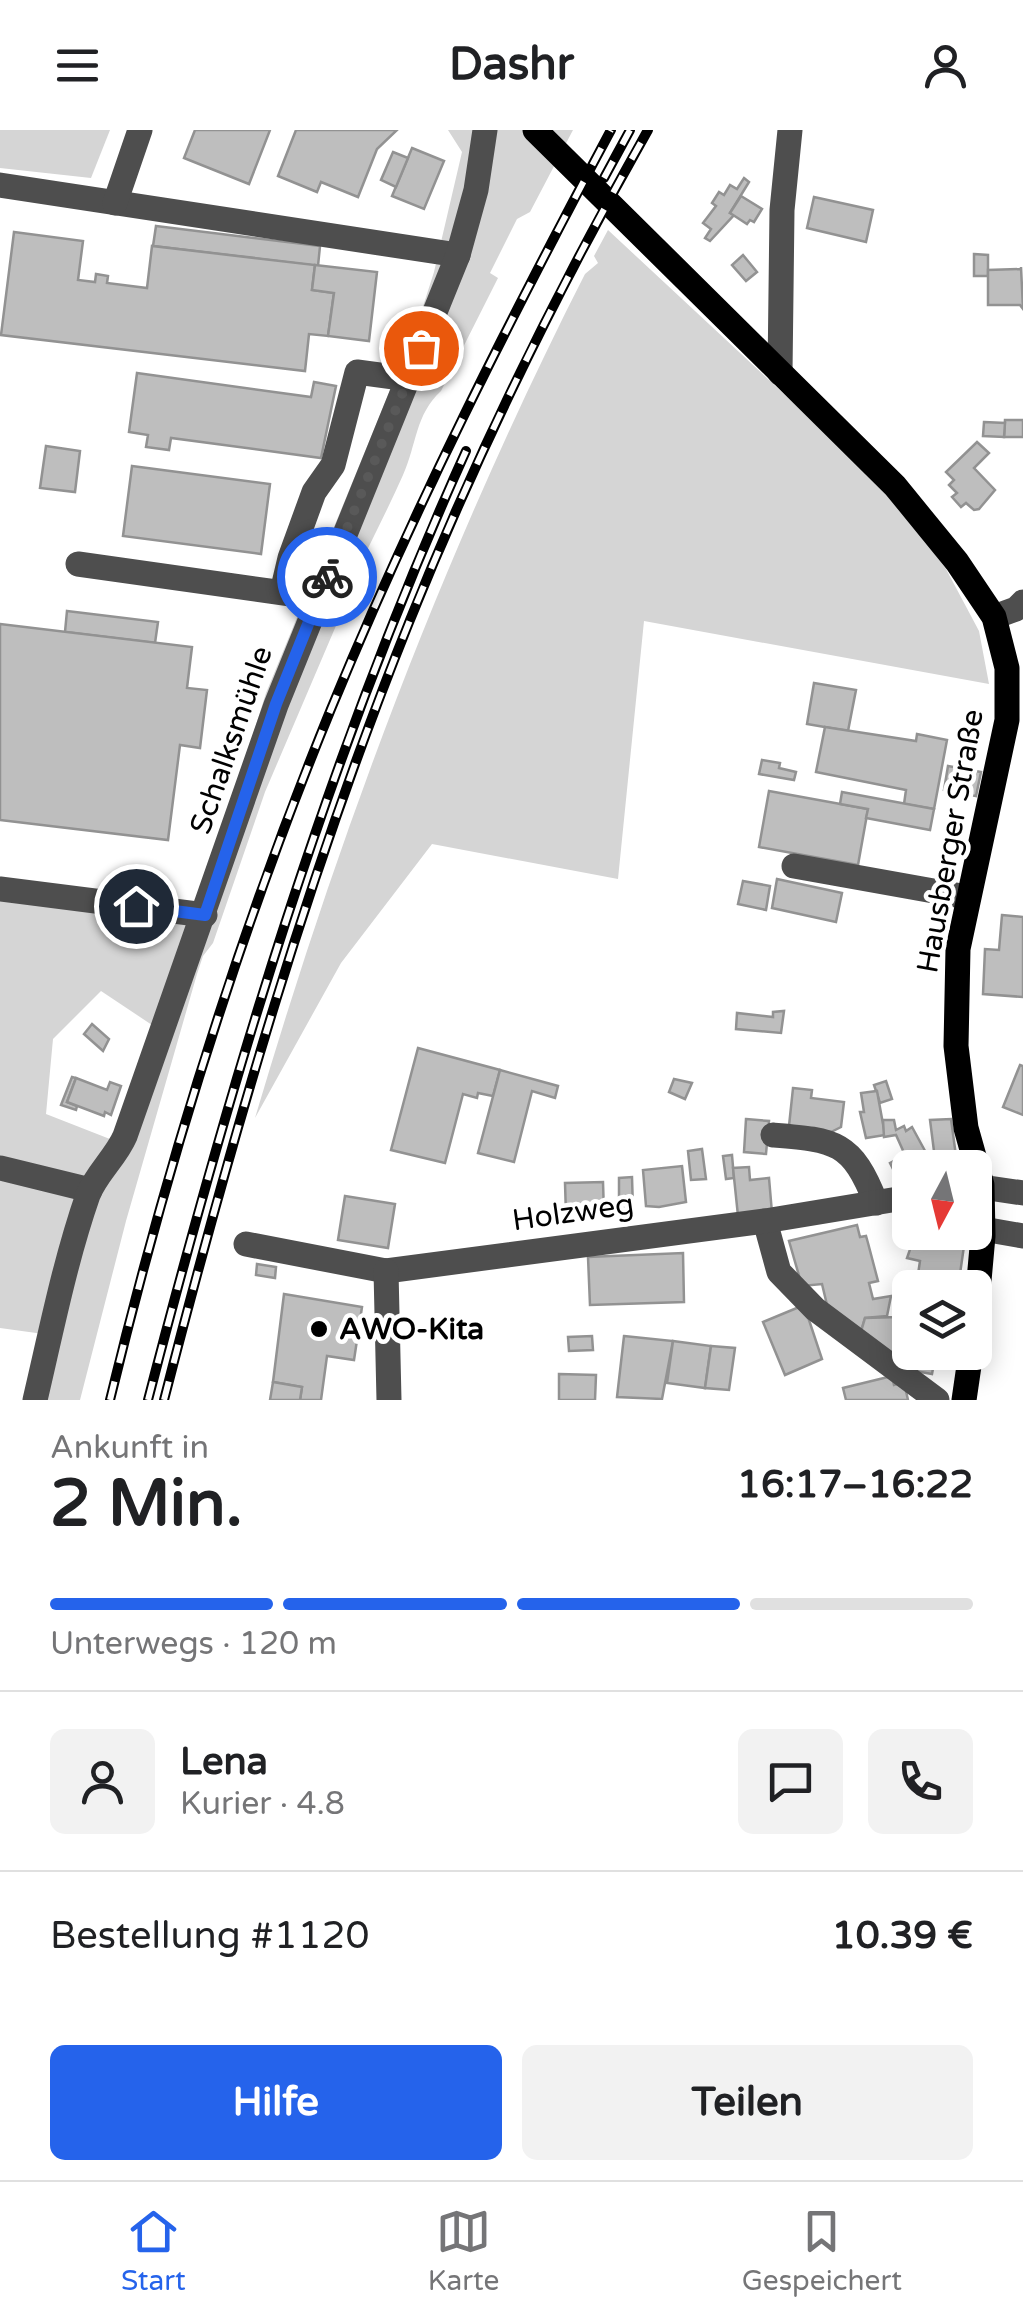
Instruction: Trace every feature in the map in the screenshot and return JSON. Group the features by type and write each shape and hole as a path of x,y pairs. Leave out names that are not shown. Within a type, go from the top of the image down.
{"main road":[{"name":"Hausberger Straße","path":"535,130 894,486 958,562 994,617 1007,668 1006,720 958,949 956,1046 971,1150"},
{"path":"964,1400 968,1370"}],"street":[{"path":"115,203 140,130"},
{"name":"Schalksmühle","path":"90,1190 126,1136 276,704 458,255 476,190 485,130"},
{"path":"780,373 782,210 790,130"},
{"path":"0,186 458,255"},
{"path":"282,592 314,492 333,465 357,372 409,379"},
{"path":"78,564 282,592 316,602"},
{"path":"994,617 1016,609 1023,602"},
{"path":"794,866 967,897"},
{"path":"0,889 205,915"},
{"path":"773,1134 830,1141 846,1151 867,1178 876,1202"},
{"path":"0,1168 90,1190 35,1400"},
{"path":"992,1187 1023,1193"},
{"name":"Holzweg","path":"246,1244 386,1271 766,1221 892,1200"},
{"path":"766,1221 779,1272 815,1310 937,1400"},
{"path":"992,1231 1023,1236"},
{"path":"386,1271 389,1400"}],"shaded area":[{"path":"0,130 110,130 91,178 0,168"},
{"path":"448,130 573,130 530,212 517,219 490,273 498,278 441,391 421,420 403,475 342,603 338,621 265,792 213,943 197,974 126,1221 80,1400 43,1400 58,1336 0,1328 0,888 196,916 266,693 418,322 462,152","holes":["101,991 155,1027 115,1141 46,1114 53,1039"]},
{"path":"608,230 886,489 946,569 979,631 989,684 644,621 618,879 432,844 341,963 255,1118 323,901 401,688 487,479 585,274 598,263 594,256"}],"building":[{"path":"195,130 270,130 249,184 184,158"},
{"path":"296,130 397,130 377,149 358,197 321,182 317,192 278,176"},
{"path":"412,148 444,161 424,209 392,196"},
{"path":"393,152 408,158 396,187 381,180"},
{"path":"744,178 749,182 730,213 734,215 710,241 705,238 711,229 703,223 716,206 712,203 730,185 737,189"},
{"path":"741,196 762,209 754,222 750,220 747,224 730,213"},
{"path":"814,197 873,210 866,242 807,228"},
{"path":"156,226 320,246 318,266 153,246"},
{"path":"14,232 83,241 78,280 95,282 96,274 108,276 107,283 147,288 152,246 315,265 312,290 334,293 328,336 309,334 305,371 1,335"},
{"path":"974,254 988,255 988,276 974,276"},
{"path":"743,255 757,272 746,281 732,265"},
{"path":"315,265 377,272 369,341 328,336 334,293 312,290"},
{"path":"1021,267 1023,309 1020,305 988,305 988,270"},
{"path":"137,373 311,397 314,382 336,386 321,458 171,438 169,450 146,447 148,435 129,432"},
{"path":"1005,420 1023,420 1023,437 1004,437"},
{"path":"984,422 1005,423 1004,437 983,436"},
{"path":"977,442 989,453 974,468 995,490 974,510 966,503 961,507 952,497 957,493 949,485 954,480 946,472"},
{"path":"46,446 80,451 75,492 40,488"},
{"path":"132,466 270,484 261,554 123,536"},
{"path":"67,611 158,622 155,643 65,632"},
{"path":"0,624 192,647 187,688 207,690 200,748 180,745 168,840 0,820"},
{"path":"814,683 856,690 848,731 807,724"},
{"path":"825,727 916,741 917,734 947,740 934,809 904,804 906,790 816,772"},
{"path":"762,760 780,763 779,768 796,772 794,780 759,774"},
{"path":"948,766 981,772 976,796 944,790"},
{"path":"769,791 868,809 858,865 759,847"},
{"path":"842,792 934,809 930,830 866,818 868,809 840,804"},
{"path":"777,879 842,893 836,922 772,908"},
{"path":"743,881 770,886 766,910 738,904"},
{"path":"1002,915 1023,917 1023,997 983,994 985,949 999,950"},
{"path":"784,1011 781,1033 736,1029 737,1013 773,1017 773,1012"},
{"path":"92,1024 109,1039 103,1051 84,1034"},
{"path":"418,1048 500,1070 493,1096 478,1093 477,1098 463,1094 445,1163 391,1150"},
{"path":"1020,1065 1023,1066 1023,1115 1003,1107"},
{"path":"500,1070 558,1086 555,1098 532,1091 514,1162 478,1153"},
{"path":"72,1077 76,1078 67,1102 77,1106 76,1110 61,1105"},
{"path":"76,1078 107,1090 110,1082 121,1086 111,1115 67,1102"},
{"path":"674,1079 692,1083 685,1099 669,1092"},
{"path":"886,1081 892,1099 880,1103 874,1085"},
{"path":"793,1088 812,1090 811,1098 844,1102 841,1127 831,1132 789,1126"},
{"path":"877,1091 885,1135 866,1138 860,1112 864,1112 861,1093"},
{"path":"746,1119 769,1121 766,1154 744,1152"},
{"path":"951,1119 955,1150 934,1150 930,1120"},
{"path":"883,1120 894,1120 896,1130 912,1127 925,1150 903,1150 896,1135 884,1137"},
{"path":"702,1149 706,1179 691,1180 688,1151"},
{"path":"732,1155 734,1178 726,1179 723,1156"},
{"path":"682,1166 686,1202 646,1206 643,1170"},
{"path":"749,1167 750,1180 769,1178 772,1213 738,1216 733,1168"},
{"path":"632,1177 633,1209 619,1209 619,1178"},
{"path":"603,1182 604,1213 585,1214 585,1219 573,1220 573,1215 566,1215 565,1183"},
{"path":"345,1196 395,1204 388,1248 338,1240"},
{"path":"857,1225 860,1237 866,1236 878,1281 869,1283 873,1299 891,1296 887,1316 865,1318 860,1335 828,1309 822,1284 802,1286 789,1241"},
{"path":"910,1250 963,1250 961,1270 919,1270 920,1261 907,1258"},
{"path":"683,1253 684,1302 590,1305 588,1257"},
{"path":"257,1264 276,1267 275,1278 256,1275"},
{"name":"AWO-Kita","path":"284,1294 362,1307 354,1360 327,1356 321,1400 300,1400 302,1387 273,1382"},
{"path":"804,1305 822,1359 785,1375 763,1322"},
{"path":"892,1317 892,1355 860,1335 865,1318"},
{"path":"592,1336 593,1350 569,1351 568,1337"},
{"path":"624,1336 673,1341 662,1399 617,1397"},
{"path":"673,1341 711,1346 705,1388 667,1383"},
{"path":"711,1346 735,1348 729,1390 705,1388"},
{"path":"559,1374 596,1375 595,1400 559,1400"},
{"path":"892,1376 894,1385 904,1382 908,1400 846,1400 843,1388"},
{"path":"273,1382 302,1387 300,1400 270,1400"}],"railway":[{"path":"110,1400 207,1050 297,793 362,635 429,488 611,130"},
{"path":"604,178 630,130"},
{"path":"164,1400 274,1006 373,715 491,433 582,250 648,130"},
{"path":"148,1400 214,1158 287,918 370,682 466,451"}],"way so far":[{"path":"327,577 421,348"}],"place":[{"name":"AWO-Kita","path":"319,1329"}],"route":[{"path":"136,906 205,915 276,704 327,577"}]}
